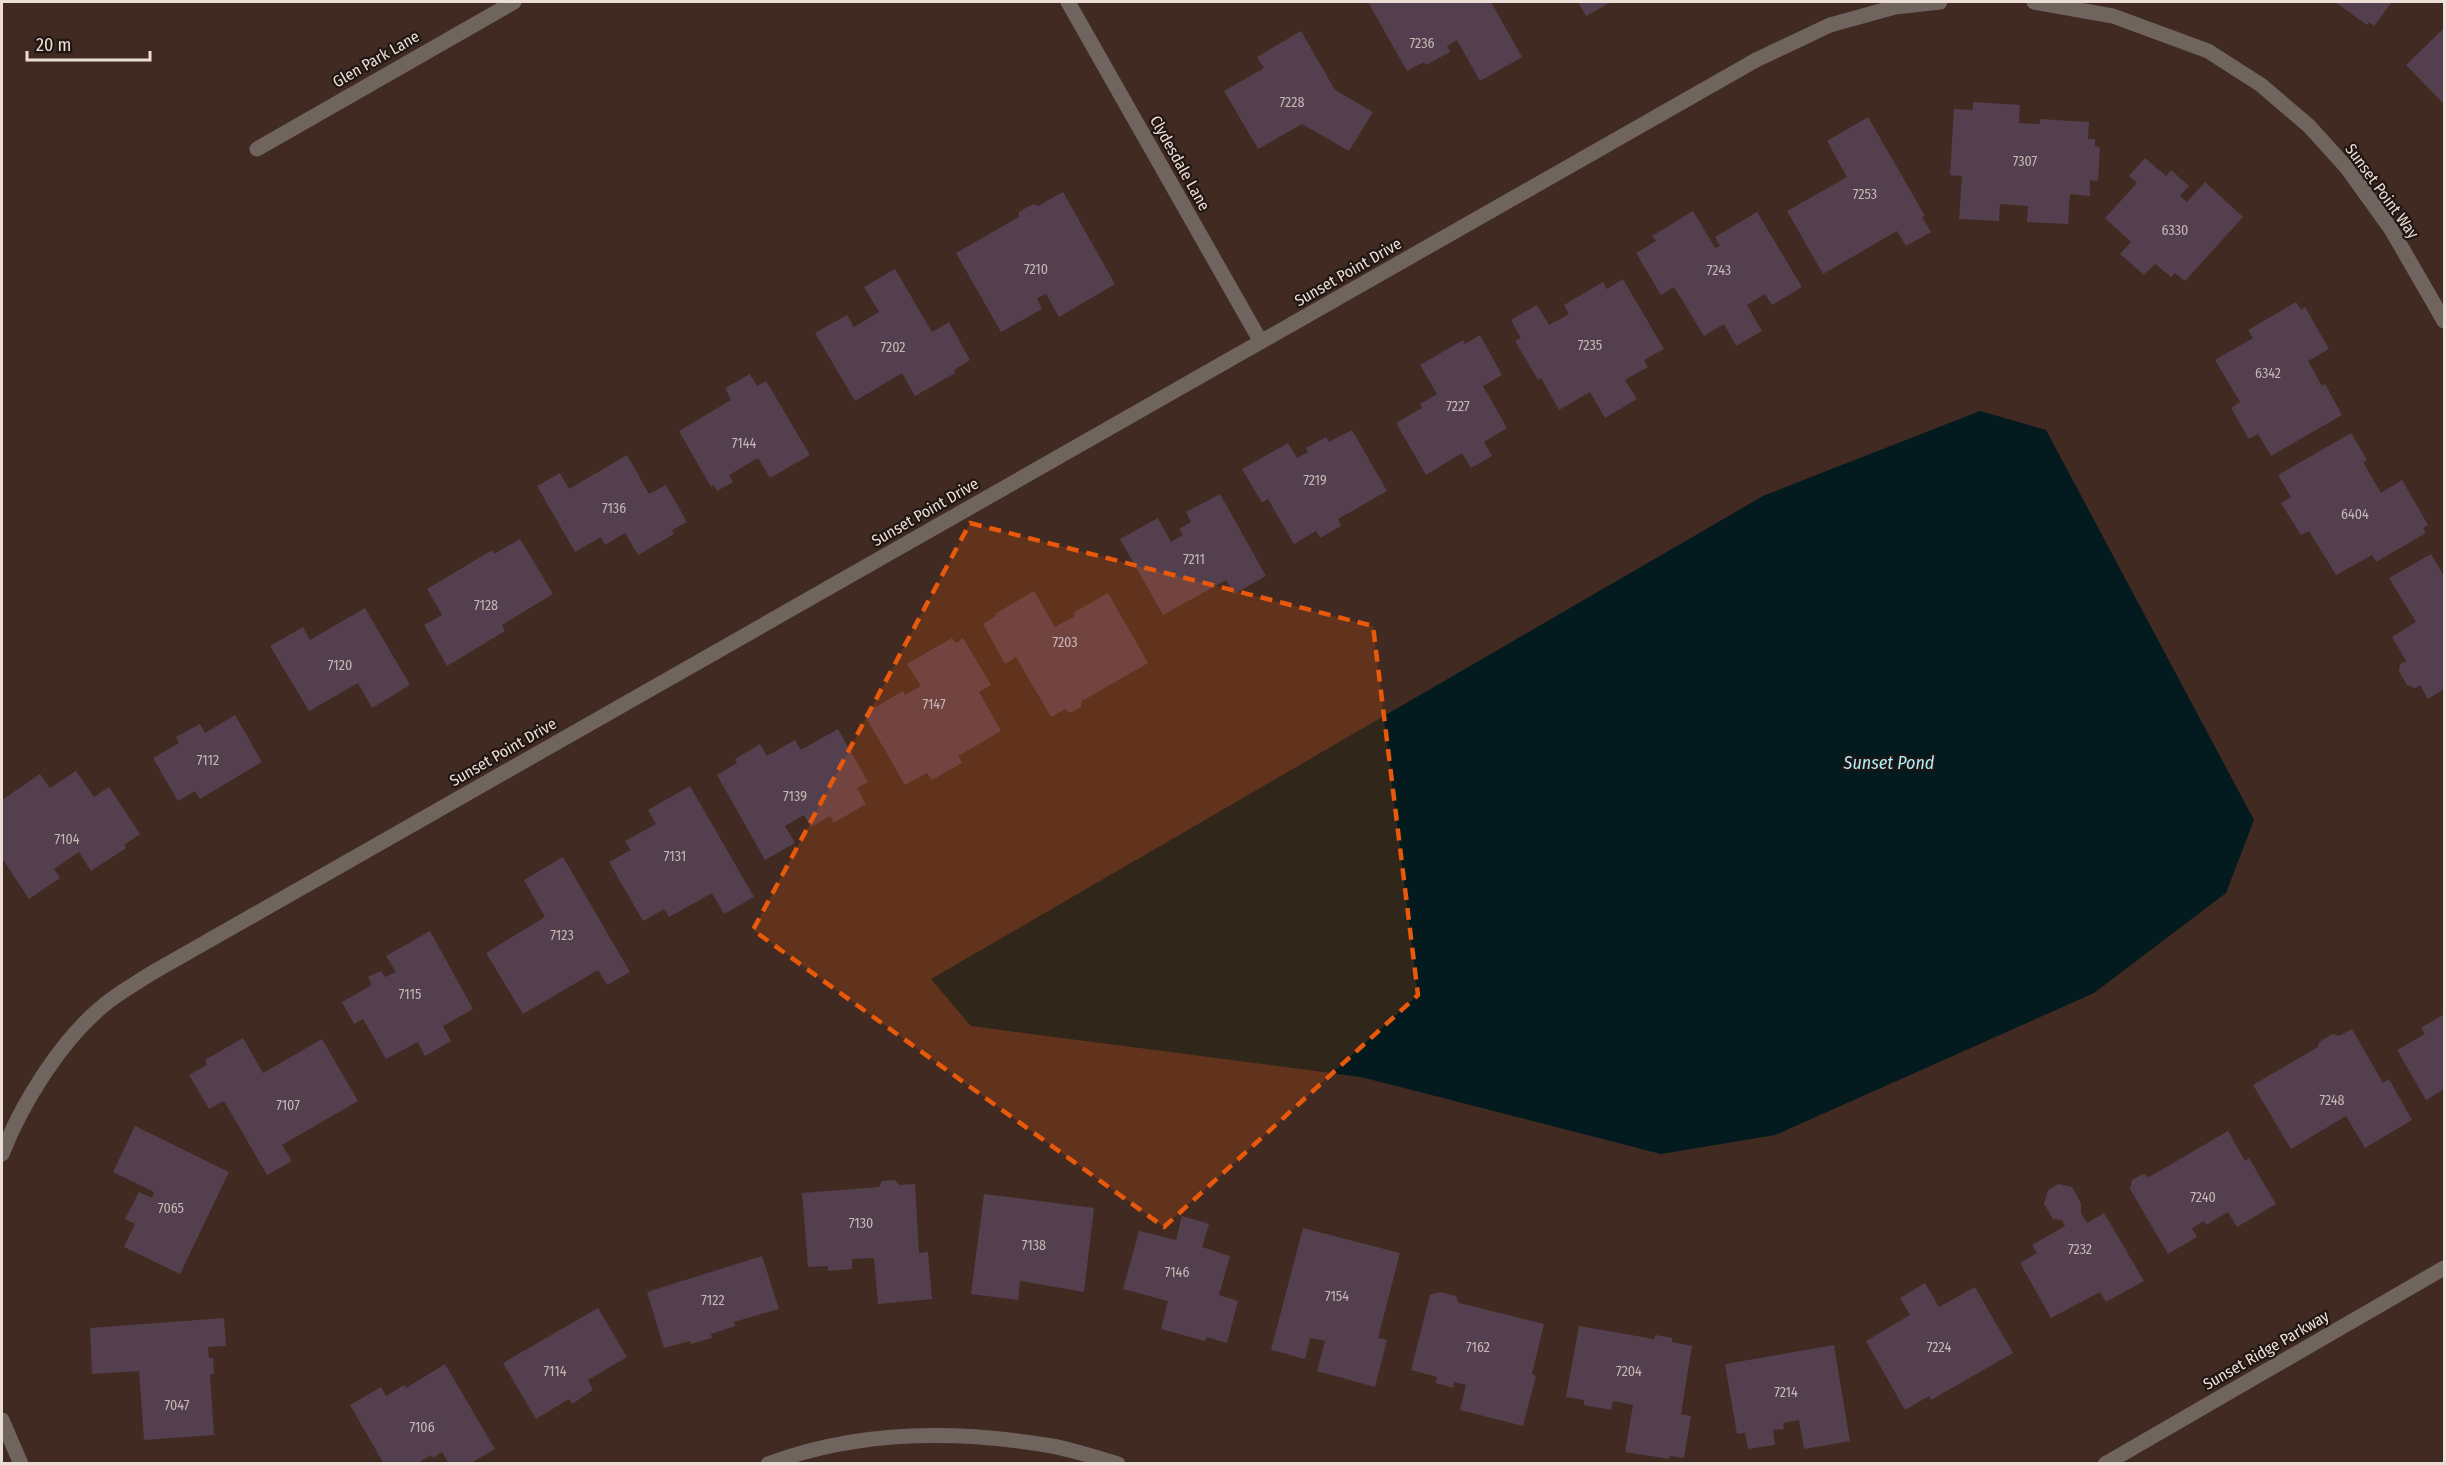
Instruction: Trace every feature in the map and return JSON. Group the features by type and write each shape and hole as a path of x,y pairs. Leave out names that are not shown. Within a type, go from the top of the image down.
{"street":[{"name":"Glen Park Lane","path":"257,149 514,2"},
{"name":"Clydesdale Lane","path":"1068,2 1261,342"},
{"name":"Sunset Point Drive","path":"2,1154 28,1097 65,1046 103,1005 150,974 1756,60 1830,25 1895,7 1940,2"},
{"path":"2034,2 2114,9"},
{"name":"Sunset Point Way","path":"2114,9 2208,51 2261,85 2309,126 2347,168 2391,228 2445,321"},
{"name":"Sunset Ridge Parkway","path":"2105,1464 2445,1268"},
{"path":"2,1420 21,1464"},
{"path":"768,1464 841,1443 912,1434 1001,1439 1054,1446 1118,1464"}],"highlighted area":[{"path":"970,523 1373,626 1418,995 1164,1227 753,930"}],"water":[{"name":"Sunset Pond","path":"1980,411 2046,430 2254,820 2226,893 2094,993 1775,1135 1661,1154 1361,1077 971,1026 931,979 1763,496"}],"building":[{"path":"1368,2 1491,2 1522,57 1480,81 1457,40 1447,46 1450,52 1426,65 1424,62 1407,71"},
{"path":"1578,2 1611,2 1586,16"},
{"path":"2335,2 2392,2 2374,26 2369,22 2367,25"},
{"path":"2444,30 2444,104 2406,65"},
{"path":"1301,31 1335,90 1373,112 1349,151 1302,124 1258,149 1224,91 1264,68 1257,57"},
{"path":"1973,102 2020,105 2019,123 2040,124 2040,119 2089,122 2088,139 2095,139 2095,146 2100,147 2098,181 2090,180 2090,196 2070,194 2068,224 2027,222 2028,206 2000,204 1999,221 1959,219 1962,176 1950,175 1954,109 1973,110"},
{"path":"1868,117 1925,216 1922,217 1931,232 1906,246 1897,231 1823,274 1787,211 1847,177 1827,141"},
{"path":"2145,158 2166,176 2171,170 2189,186 2180,196 2187,202 2205,182 2243,217 2185,281 2175,273 2171,277 2155,264 2144,275 2120,254 2131,242 2105,218 2137,183 2129,176"},
{"path":"1063,192 1115,284 1059,317 1046,294 1037,298 1042,309 1001,332 956,253 1019,217 1019,212 1033,204 1038,206"},
{"path":"1693,211 1715,248 1720,246 1715,237 1757,212 1802,287 1772,305 1765,294 1747,305 1762,331 1736,346 1724,324 1704,336 1674,287 1661,295 1636,253 1656,241 1652,236"},
{"path":"895,269 932,332 949,322 970,360 954,370 955,373 915,396 902,373 855,401 815,333 847,315 854,327 879,312 864,287"},
{"path":"1623,279 1664,349 1644,360 1648,367 1625,380 1637,399 1605,418 1590,392 1559,410 1541,378 1538,380 1515,341 1521,338 1511,320 1537,305 1549,325 1569,314 1564,305 1603,282 1607,289"},
{"path":"2296,302 2301,310 2305,307 2329,349 2308,361 2322,386 2325,384 2342,415 2271,456 2258,434 2249,439 2231,408 2240,402 2215,360 2253,338 2248,330"},
{"path":"1480,335 1502,375 1483,386 1507,428 1484,442 1492,456 1471,468 1462,453 1426,475 1396,423 1422,408 1420,404 1437,394 1420,365 1463,340 1465,344"},
{"path":"750,374 757,386 766,381 810,455 770,478 758,458 729,475 733,482 717,491 714,485 711,487 679,431 731,400 725,388"},
{"path":"1352,430 1387,491 1338,519 1341,526 1320,538 1316,531 1294,544 1268,499 1262,503 1242,469 1288,443 1297,458 1308,452 1306,448 1326,437 1329,442"},
{"path":"2351,433 2367,460 2363,462 2381,493 2402,480 2428,525 2423,528 2426,533 2376,562 2372,555 2336,575 2309,531 2301,535 2281,503 2291,497 2278,475"},
{"path":"627,455 649,494 666,485 687,522 672,530 674,534 638,555 625,533 605,545 601,537 575,552 537,486 560,473 569,489"},
{"path":"1220,494 1266,576 1234,594 1226,580 1163,615 1120,539 1158,518 1171,542 1183,535 1179,529 1191,522 1186,512"},
{"path":"520,539 553,594 502,625 505,631 447,666 424,625 442,615 427,589 492,550 494,554"},
{"path":"2431,554 2444,576 2444,689 2428,699 2420,685 2416,688 2407,685 2399,671 2400,664 2406,661 2392,637 2416,622 2389,578"},
{"path":"1034,591 1055,627 1075,616 1073,613 1108,593 1148,663 1082,701 1081,707 1070,713 1065,709 1051,717 1016,657 1005,664 983,624 996,616 995,614"},
{"path":"365,608 410,685 372,708 358,683 309,711 270,646 303,627 310,640"},
{"path":"952,638 956,643 963,638 991,685 979,692 1001,731 958,756 962,763 932,780 927,773 905,785 864,714 903,691 905,695 921,686 907,664"},
{"path":"235,715 262,762 200,799 195,791 178,801 153,758 179,743 176,737 200,724 205,733"},
{"path":"838,729 868,782 857,788 866,804 834,823 830,816 811,827 804,815 785,826 795,843 765,860 717,775 737,763 735,759 760,744 767,756 795,740 801,750"},
{"path":"76,771 94,797 109,787 140,834 124,845 126,848 91,871 79,852 54,869 60,878 29,899 2,858 2,800 40,774 50,788"},
{"path":"690,786 754,897 724,914 712,893 669,917 664,909 643,921 609,862 631,850 625,841 656,824 648,810"},
{"path":"563,857 630,972 607,985 598,970 523,1014 486,953 545,917 524,880"},
{"path":"430,931 473,1009 443,1026 451,1041 425,1056 418,1042 386,1059 363,1019 354,1024 342,1002 372,985 368,977 381,971 385,977 396,972 386,956"},
{"path":"2444,1014 2444,1089 2426,1100 2397,1050 2425,1034 2421,1028"},
{"path":"2352,1029 2383,1083 2389,1079 2412,1120 2365,1148 2346,1116 2291,1149 2253,1085 2318,1047 2319,1042 2333,1034 2339,1036"},
{"path":"243,1038 263,1073 322,1039 358,1101 282,1145 292,1161 267,1175 224,1101 209,1109 189,1075 207,1065 205,1060"},
{"path":"135,1126 229,1172 180,1274 124,1247 135,1224 125,1219 139,1192 152,1198 154,1192 113,1172"},
{"path":"2228,1131 2245,1161 2249,1158 2276,1204 2237,1227 2228,1212 2206,1225 2204,1221 2192,1228 2197,1237 2168,1254 2130,1189 2132,1180 2143,1174 2149,1177"},
{"path":"895,1180 899,1185 915,1184 919,1253 928,1252 932,1299 878,1304 874,1258 852,1259 852,1269 828,1271 828,1266 808,1267 802,1193 879,1187 882,1181"},
{"path":"2058,1184 2072,1187 2081,1203 2081,1213 2087,1223 2104,1213 2144,1281 2106,1302 2100,1292 2051,1318 2020,1263 2037,1253 2032,1245 2065,1226 2062,1220 2053,1219 2044,1204 2048,1190"},
{"path":"984,1194 1094,1208 1084,1292 1020,1281 1018,1300 971,1294"},
{"path":"1182,1216 1209,1224 1202,1247 1230,1256 1219,1295 1238,1301 1227,1343 1207,1337 1205,1341 1161,1329 1168,1301 1123,1289 1139,1231 1176,1240"},
{"path":"1303,1228 1400,1253 1378,1338 1387,1340 1375,1387 1317,1371 1325,1341 1310,1338 1305,1359 1271,1350"},
{"path":"762,1256 779,1309 734,1322 735,1326 711,1334 712,1338 664,1348 647,1292"},
{"path":"1925,1283 1939,1307 1975,1287 2013,1353 1931,1400 1929,1396 1905,1410 1866,1341 1910,1315 1900,1298"},
{"path":"1440,1292 1456,1296 1459,1303 1544,1324 1532,1374 1536,1376 1523,1426 1460,1410 1466,1385 1454,1382 1453,1388 1436,1383 1437,1377 1411,1370 1430,1295"},
{"path":"598,1308 627,1357 588,1380 593,1390 572,1404 569,1399 536,1419 503,1363"},
{"path":"224,1318 226,1346 208,1347 209,1358 213,1358 214,1374 210,1374 214,1435 144,1440 139,1371 92,1374 90,1328"},
{"path":"1579,1326 1654,1339 1655,1335 1672,1338 1672,1342 1692,1346 1681,1414 1691,1416 1684,1458 1670,1456 1669,1459 1625,1452 1633,1405 1613,1401 1611,1410 1584,1405 1584,1400 1566,1397"},
{"path":"1834,1345 1850,1441 1804,1449 1799,1420 1783,1423 1784,1429 1773,1430 1775,1445 1748,1449 1745,1433 1737,1434 1725,1364"},
{"path":"445,1364 495,1449 469,1464 449,1464 442,1452 433,1458 431,1455 416,1464 384,1464 350,1405 381,1387 386,1396 404,1385 406,1388"}]}
